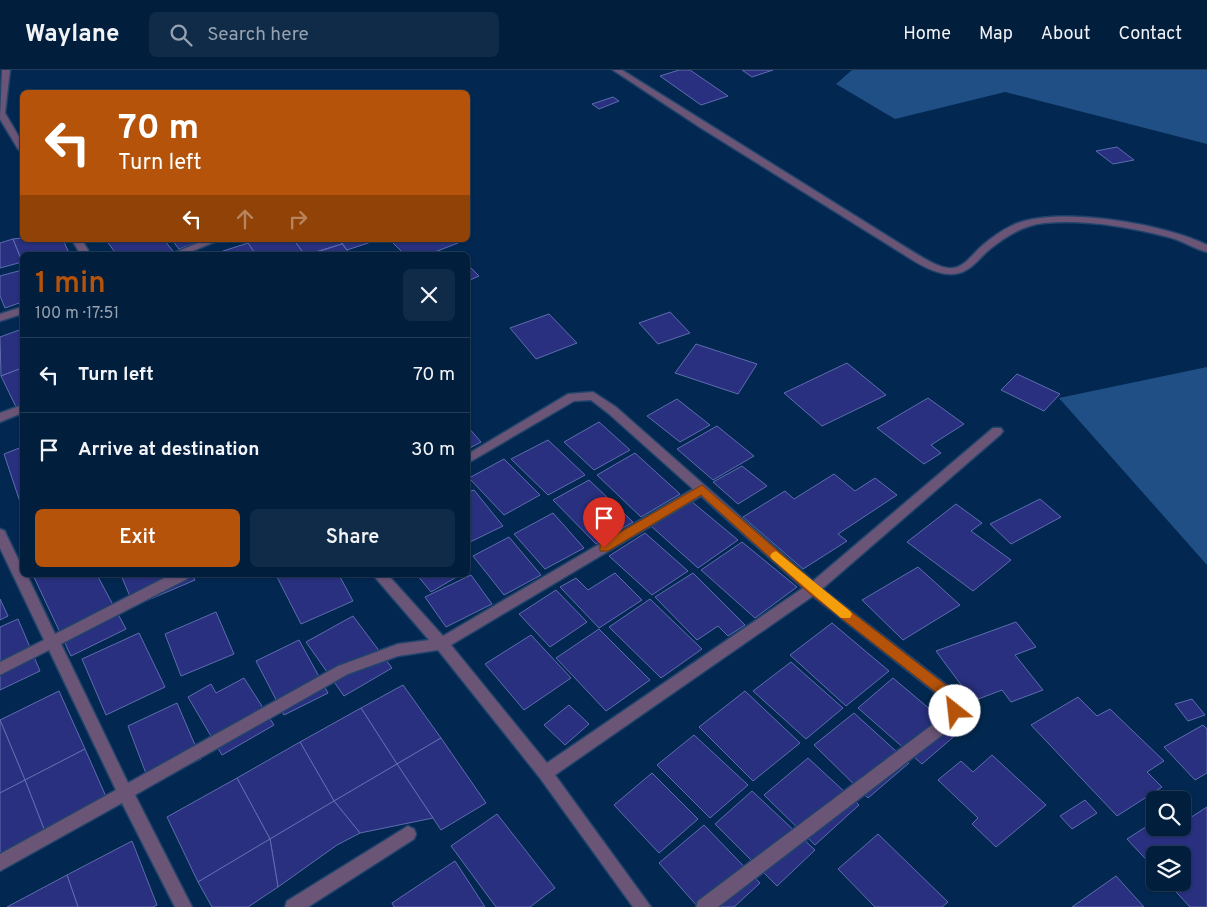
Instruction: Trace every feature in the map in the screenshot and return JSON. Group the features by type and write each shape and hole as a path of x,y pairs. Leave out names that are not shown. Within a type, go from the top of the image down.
{"street":[{"path":"0,71 5,70 1,114 20,146"},
{"path":"617,70 702,127 899,247 947,271 956,271 968,264 989,244 1029,222 1083,221 1122,224 1190,240 1207,249"},
{"path":"182,252 209,242"},
{"path":"0,318 20,311"},
{"path":"470,458 572,397 593,396 612,410 813,589 952,697 955,711 949,721 704,907"},
{"path":"0,418 20,410"},
{"path":"545,773 813,589 997,431"},
{"path":"0,863 343,670 398,650 441,644 702,490"},
{"path":"0,534 20,576"},
{"path":"21,577 125,792 184,907"},
{"path":"0,669 178,577"},
{"path":"382,577 441,644 545,773 643,907"},
{"path":"293,907 408,834"}],"shaded area":[{"path":"852,70 1207,70 1207,144 1005,92 895,119 836,84"},
{"path":"1207,367 1207,565 1059,398"}],"building":[{"path":"679,70 690,70 728,96 701,105 660,76"},
{"path":"742,70 773,70 752,77"},
{"path":"613,97 619,101 599,109 592,104"},
{"path":"1117,147 1134,160 1113,164 1096,151"},
{"path":"20,238 20,242 64,242 69,252 20,252 20,256 13,239"},
{"path":"13,239 20,257 20,263 0,268 0,243"},
{"path":"107,242 166,242 173,251 170,252 115,252"},
{"path":"174,242 198,242 179,249"},
{"path":"295,242 303,252 254,252 248,243"},
{"path":"295,242 341,242 342,244 315,252 303,252"},
{"path":"341,242 371,242 347,250"},
{"path":"392,242 460,242 435,252 402,252"},
{"path":"248,243 254,252 220,252"},
{"path":"342,244 349,252 317,252"},
{"path":"470,267 479,276 470,280"},
{"path":"20,271 20,303 5,308 0,296 0,276"},
{"path":"670,312 690,333 658,344 639,323"},
{"path":"549,314 577,343 536,359 510,328"},
{"path":"20,330 20,369 1,376 0,337"},
{"path":"696,344 757,364 738,394 675,373"},
{"path":"847,363 886,395 822,426 784,393"},
{"path":"20,369 19,413 1,376"},
{"path":"1017,374 1060,394 1044,411 1001,390"},
{"path":"928,398 964,424 931,445 941,453 924,464 877,428"},
{"path":"677,399 710,425 680,442 647,416"},
{"path":"599,422 630,450 594,470 564,442"},
{"path":"717,426 754,456 713,480 677,449"},
{"path":"470,429 481,442 470,448"},
{"path":"548,440 585,475 548,495 511,459"},
{"path":"20,448 20,502 4,454"},
{"path":"635,453 680,494 641,517 597,475"},
{"path":"504,459 540,495 504,515 470,477"},
{"path":"742,466 767,486 738,504 713,482"},
{"path":"834,474 855,491 875,478 897,495 838,534 847,541 803,569 743,517 785,491 794,499"},
{"path":"589,480 633,522 596,544 553,500"},
{"path":"474,490 503,526 470,542 470,491"},
{"path":"1040,499 1061,517 1011,544 990,524"},
{"path":"691,501 738,540 698,568 651,526"},
{"path":"956,504 982,523 971,531 1011,560 973,591 907,542"},
{"path":"553,513 584,548 545,569 514,534"},
{"path":"645,533 688,571 652,595 609,556"},
{"path":"509,537 541,575 504,595 473,556"},
{"path":"742,542 797,587 755,618 701,570"},
{"path":"918,567 960,605 903,640 862,600"},
{"path":"615,573 642,600 599,628 560,587 576,578 588,590"},
{"path":"693,573 745,625 728,636 718,626 697,640 655,597"},
{"path":"470,575 492,604 446,627 425,597"},
{"path":"34,577 98,577 126,629 71,656"},
{"path":"122,577 193,577 195,580 134,606"},
{"path":"277,577 340,577 353,601 301,624"},
{"path":"419,577 457,577 431,592"},
{"path":"556,590 587,622 550,647 519,614"},
{"path":"0,599 8,616 0,620"},
{"path":"650,599 702,649 661,678 609,627"},
{"path":"216,612 234,654 181,676 165,634"},
{"path":"353,616 392,668 344,696 306,642"},
{"path":"18,619 40,671 0,690 0,627"},
{"path":"1016,622 1036,647 1015,655 1043,690 1011,702 1002,690 973,701 936,651"},
{"path":"832,623 889,671 846,706 790,655"},
{"path":"599,629 650,680 606,711 556,658"},
{"path":"139,633 165,687 106,715 82,659"},
{"path":"531,635 571,678 524,710 485,664"},
{"path":"299,640 328,693 284,715 256,661"},
{"path":"791,662 843,708 806,739 753,691"},
{"path":"244,678 274,725 222,755 188,697 211,684 216,693"},
{"path":"893,678 958,733 922,764 858,708"},
{"path":"403,685 441,738 397,764 361,708"},
{"path":"59,691 85,749 25,780 0,720"},
{"path":"745,691 800,743 753,781 699,727"},
{"path":"1078,697 1097,716 1110,709 1164,761 1147,772 1162,787 1156,791 1146,791 1146,797 1117,816 1031,725"},
{"path":"1192,699 1205,715 1188,721 1175,704"},
{"path":"177,703 201,759 150,784 128,726"},
{"path":"569,705 589,724 565,745 544,725"},
{"path":"361,708 397,764 334,801 300,742"},
{"path":"854,713 909,763 868,798 814,745"},
{"path":"0,720 25,780 0,793"},
{"path":"1203,725 1207,729 1207,773 1195,780 1164,747"},
{"path":"694,735 748,785 710,818 657,765"},
{"path":"441,738 486,803 441,830 397,764"},
{"path":"300,742 334,801 270,839 237,778"},
{"path":"85,749 111,808 49,842 25,780"},
{"path":"992,755 1046,805 996,847 972,824 978,818 938,780 961,761 973,772"},
{"path":"808,758 859,805 815,845 764,795"},
{"path":"397,764 433,818 360,833 334,801"},
{"path":"652,773 698,819 659,853 614,805"},
{"path":"237,778 270,839 198,882 167,817"},
{"path":"25,780 49,842 0,869 0,793"},
{"path":"752,791 815,850 777,886 715,824"},
{"path":"1085,800 1097,813 1072,829 1060,816"},
{"path":"334,801 360,833 337,845 278,887 270,839"},
{"path":"1207,807 1207,907 1190,907 1175,891 1191,891 1191,846 1146,846 1146,859 1127,839 1146,827 1146,836 1191,836 1191,817"},
{"path":"497,814 555,888 530,907 496,907 451,846"},
{"path":"704,825 760,883 734,907 698,907 659,863"},
{"path":"878,834 948,902 942,907 875,907 838,869"},
{"path":"270,839 278,887 248,907 212,907 198,882"},
{"path":"132,841 157,905 153,907 78,907 67,875"},
{"path":"455,861 485,907 394,907 392,903"},
{"path":"67,875 78,907 7,907"},
{"path":"1116,876 1144,907 1072,907"}],"slow traffic":[{"path":"776,556 845,614"}],"route":[{"path":"604,548 702,490 813,589 952,697 955,711"}]}
